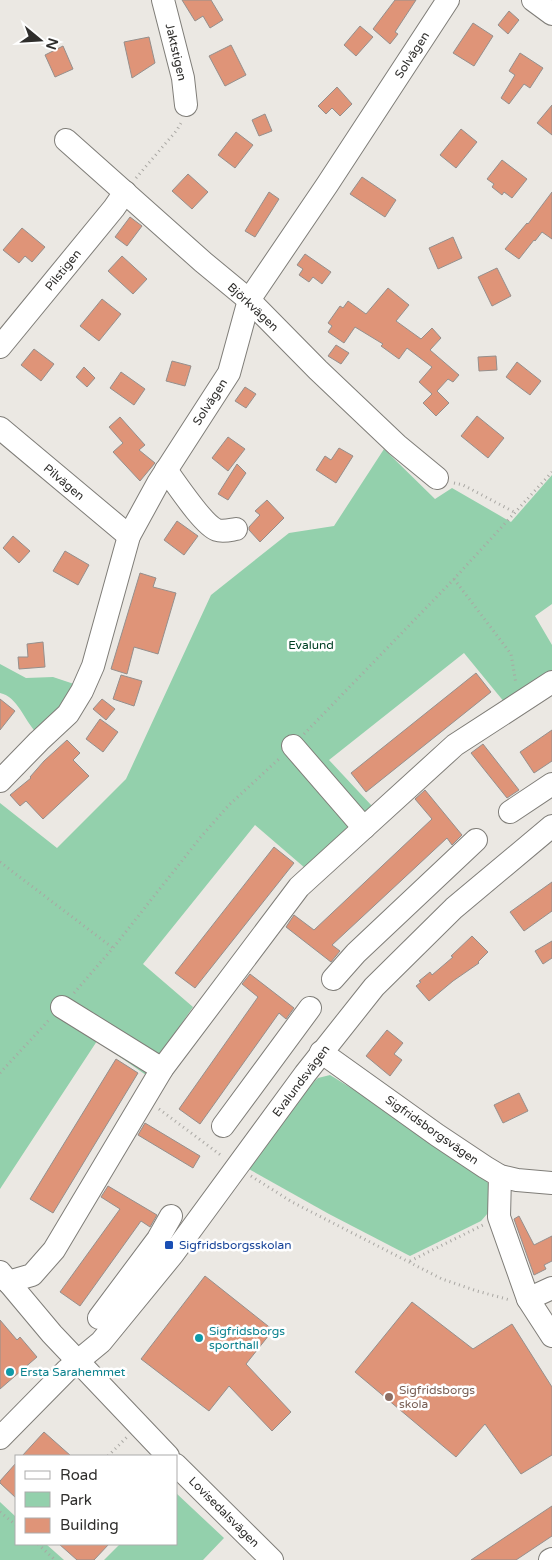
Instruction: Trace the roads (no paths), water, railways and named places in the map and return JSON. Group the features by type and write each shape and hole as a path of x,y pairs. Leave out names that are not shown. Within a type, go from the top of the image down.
{"street":[{"name":"Jaktstigen","path":"163,0 183,78 186,105"},
{"name":"Solvägen","path":"0,781 68,714 82,691 93,666 129,536 166,470 229,373 249,300 333,177 448,0"},
{"path":"533,0 552,14"},
{"name":"Björkvägen","path":"66,140 203,262 249,300 318,370 397,445 437,478"},
{"name":"Pilstigen","path":"0,347 125,192"},
{"name":"Pilvägen","path":"0,428 129,536"},
{"path":"166,470 206,522 215,529 223,531 236,529"},
{"path":"4,1277 32,1274 54,1250 162,1069 299,887 455,745 552,682"},
{"path":"293,746 364,828"},
{"path":"510,812 552,784"},
{"name":"Evalundsvägen","path":"0,1438 66,1370 101,1342 173,1254 322,1052 374,987 454,908 551,828"},
{"path":"333,979 356,953 476,840"},
{"path":"62,1007 162,1069"},
{"path":"223,1126 310,1008"},
{"name":"Sigfridsborgsvägen","path":"322,1052 436,1135 500,1176 516,1180 552,1183"},
{"path":"500,1176 499,1217 528,1299 552,1336"},
{"path":"100,1318 158,1239 171,1216"},
{"path":"4,1277 52,1334 104,1391 167,1455"},
{"path":"528,1299 552,1288"},
{"name":"Lovisedalsvägen","path":"178,1467 272,1560"}],"place":[{"name":"Sigfridsborgsskolan","path":"169,1245"},
{"name":"Sigfridsborgs sporthall","path":"199,1338"},
{"name":"Ersta Sarahemmet","path":"10,1372"},
{"name":"Sigfridsborgs skola","path":"389,1397"}],"park label":[{"name":"Evalund","path":"311,645"}]}
